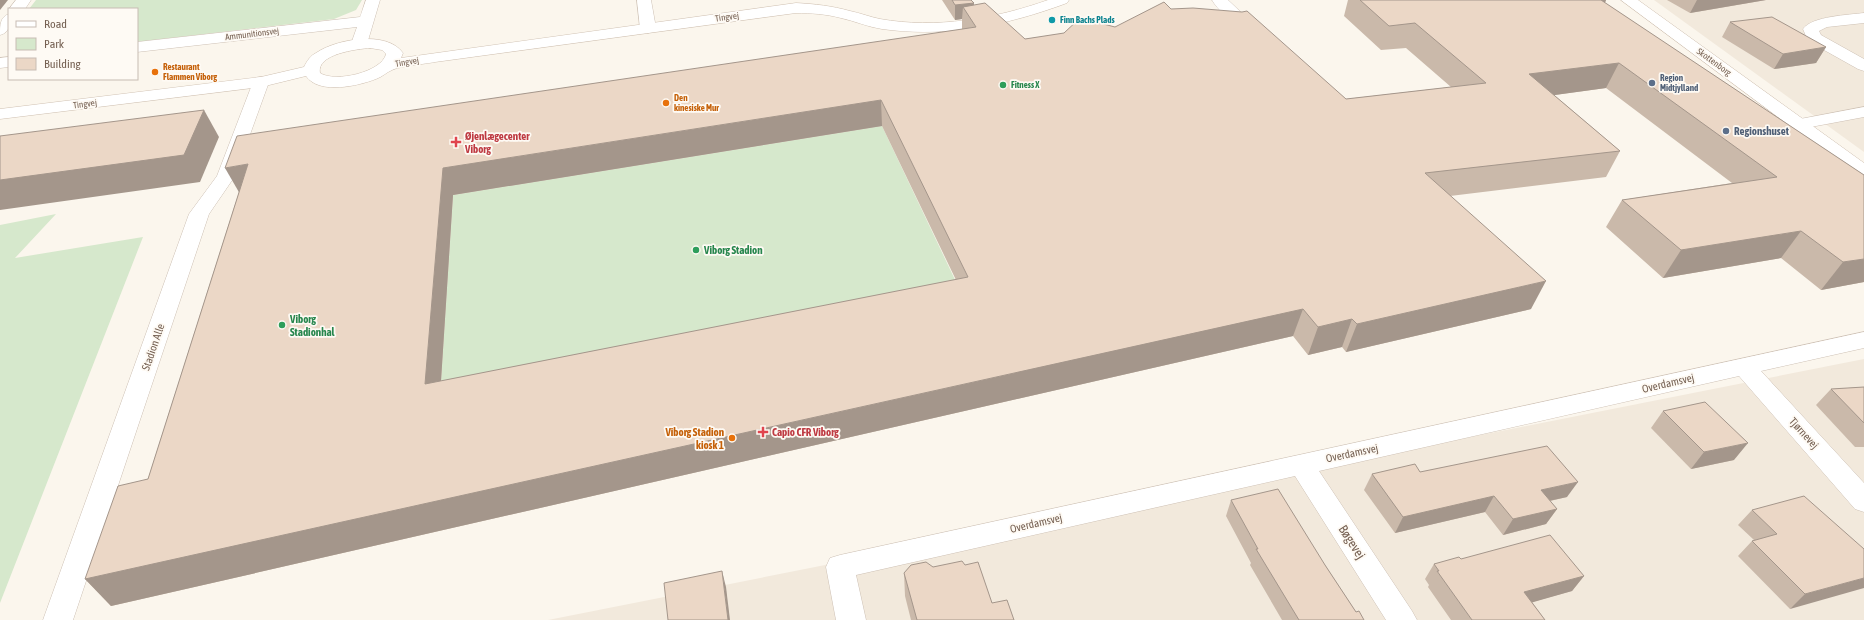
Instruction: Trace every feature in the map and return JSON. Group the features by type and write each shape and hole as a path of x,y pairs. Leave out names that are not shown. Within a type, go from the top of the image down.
{"street":[{"path":"18,8 24,0"},
{"path":"359,44 373,0"},
{"path":"644,0 647,23"},
{"name":"Tingvej","path":"391,57 435,57 780,0"},
{"path":"827,0 854,4 889,15 930,18 998,8 1029,0"},
{"name":"Tingvej","path":"647,23 808,8 840,12 880,24 928,28 1004,18 1039,9 1062,0"},
{"path":"1220,0 1238,17"},
{"name":"Skottenborg","path":"1628,0 1864,172"},
{"path":"1864,18 1824,23 1811,29 1814,38 1864,66"},
{"path":"0,30 8,20"},
{"name":"Ammunitionsvej","path":"138,48 367,21"},
{"path":"380,44 391,57 384,70 364,78 339,82 318,79 313,75 311,70 314,63 321,56 345,46 380,44"},
{"name":"Tingvej","path":"0,114 261,82 311,70"},
{"name":"Stadion Alle","path":"58,620 199,214 226,176 261,82"},
{"path":"1800,124 1864,112"},
{"name":"Overdamsvej","path":"851,620 840,567 1864,340"},
{"name":"Tjørnevej","path":"1743,366 1864,501"},
{"name":"Bøgevej","path":"1301,464 1402,620"}],"shaded area":[{"path":"1654,0 1864,0 1864,152"},
{"path":"1864,359 1864,620 548,620"}],"green space":[{"path":"36,0 362,0 356,10 334,19 138,42 138,8 30,8"},
{"name":"Viborg Stadion","path":"882,126 967,305 439,412 453,195"},
{"path":"56,214 15,258 143,237 0,603 0,225"}],"building":[{"path":"952,0 971,0 974,3 955,5"},
{"path":"1360,0 1601,0 1864,175 1864,259 1843,262 1801,231 1681,250 1622,200 1777,177 1619,63 1529,74 1620,151 1425,173 1546,281 1357,324 1352,319 1318,327 1303,309 85,579 118,486 148,479 248,164 225,168 237,136 976,27 963,7 985,3 1025,39 1064,33 1080,18 1115,27 1164,2 1171,9 1193,8 1242,12 1247,11 1346,99 1486,83 1415,23 1389,26","holes":["881,100 968,277 425,384 443,168"]},
{"path":"1772,17 1826,47 1783,54 1730,22"},
{"path":"204,110 184,155 0,180 0,136"},
{"path":"1864,387 1864,423 1831,389"},
{"path":"1705,402 1748,443 1704,452 1663,411"},
{"path":"1547,446 1578,482 1541,490 1557,509 1513,519 1494,496 1403,517 1372,474 1415,464 1420,472"},
{"path":"1278,489 1325,565 1356,612 1359,611 1364,620 1299,620 1256,549 1258,549 1231,500"},
{"path":"1804,496 1864,549 1864,578 1805,594 1752,541 1777,534 1752,510"},
{"path":"1550,535 1584,576 1524,592 1545,620 1472,620 1437,571 1439,571 1434,564 1459,557 1461,559"},
{"path":"962,561 965,565 978,562 992,603 1007,600 1014,620 917,620 904,573 911,565 926,562 933,567"},
{"path":"722,571 728,620 668,620 664,583"}],"place":[{"name":"Finn Bachs Plads","path":"1052,20"},
{"name":"Restaurant Flammen Viborg","path":"155,72"},
{"name":"Region Midtjylland","path":"1652,83"},
{"name":"Fitness X","path":"1003,85"},
{"name":"Den kinesiske Mur","path":"666,103"},
{"name":"Regionshuset","path":"1726,131"},
{"name":"Øjenlægecenter Viborg","path":"456,142"},
{"name":"Viborg Stadion","path":"696,250"},
{"name":"Viborg Stadionhal","path":"282,325"},
{"name":"Capio CFR Viborg","path":"763,432"},
{"name":"Viborg Stadion kiosk 1","path":"732,438"}]}
